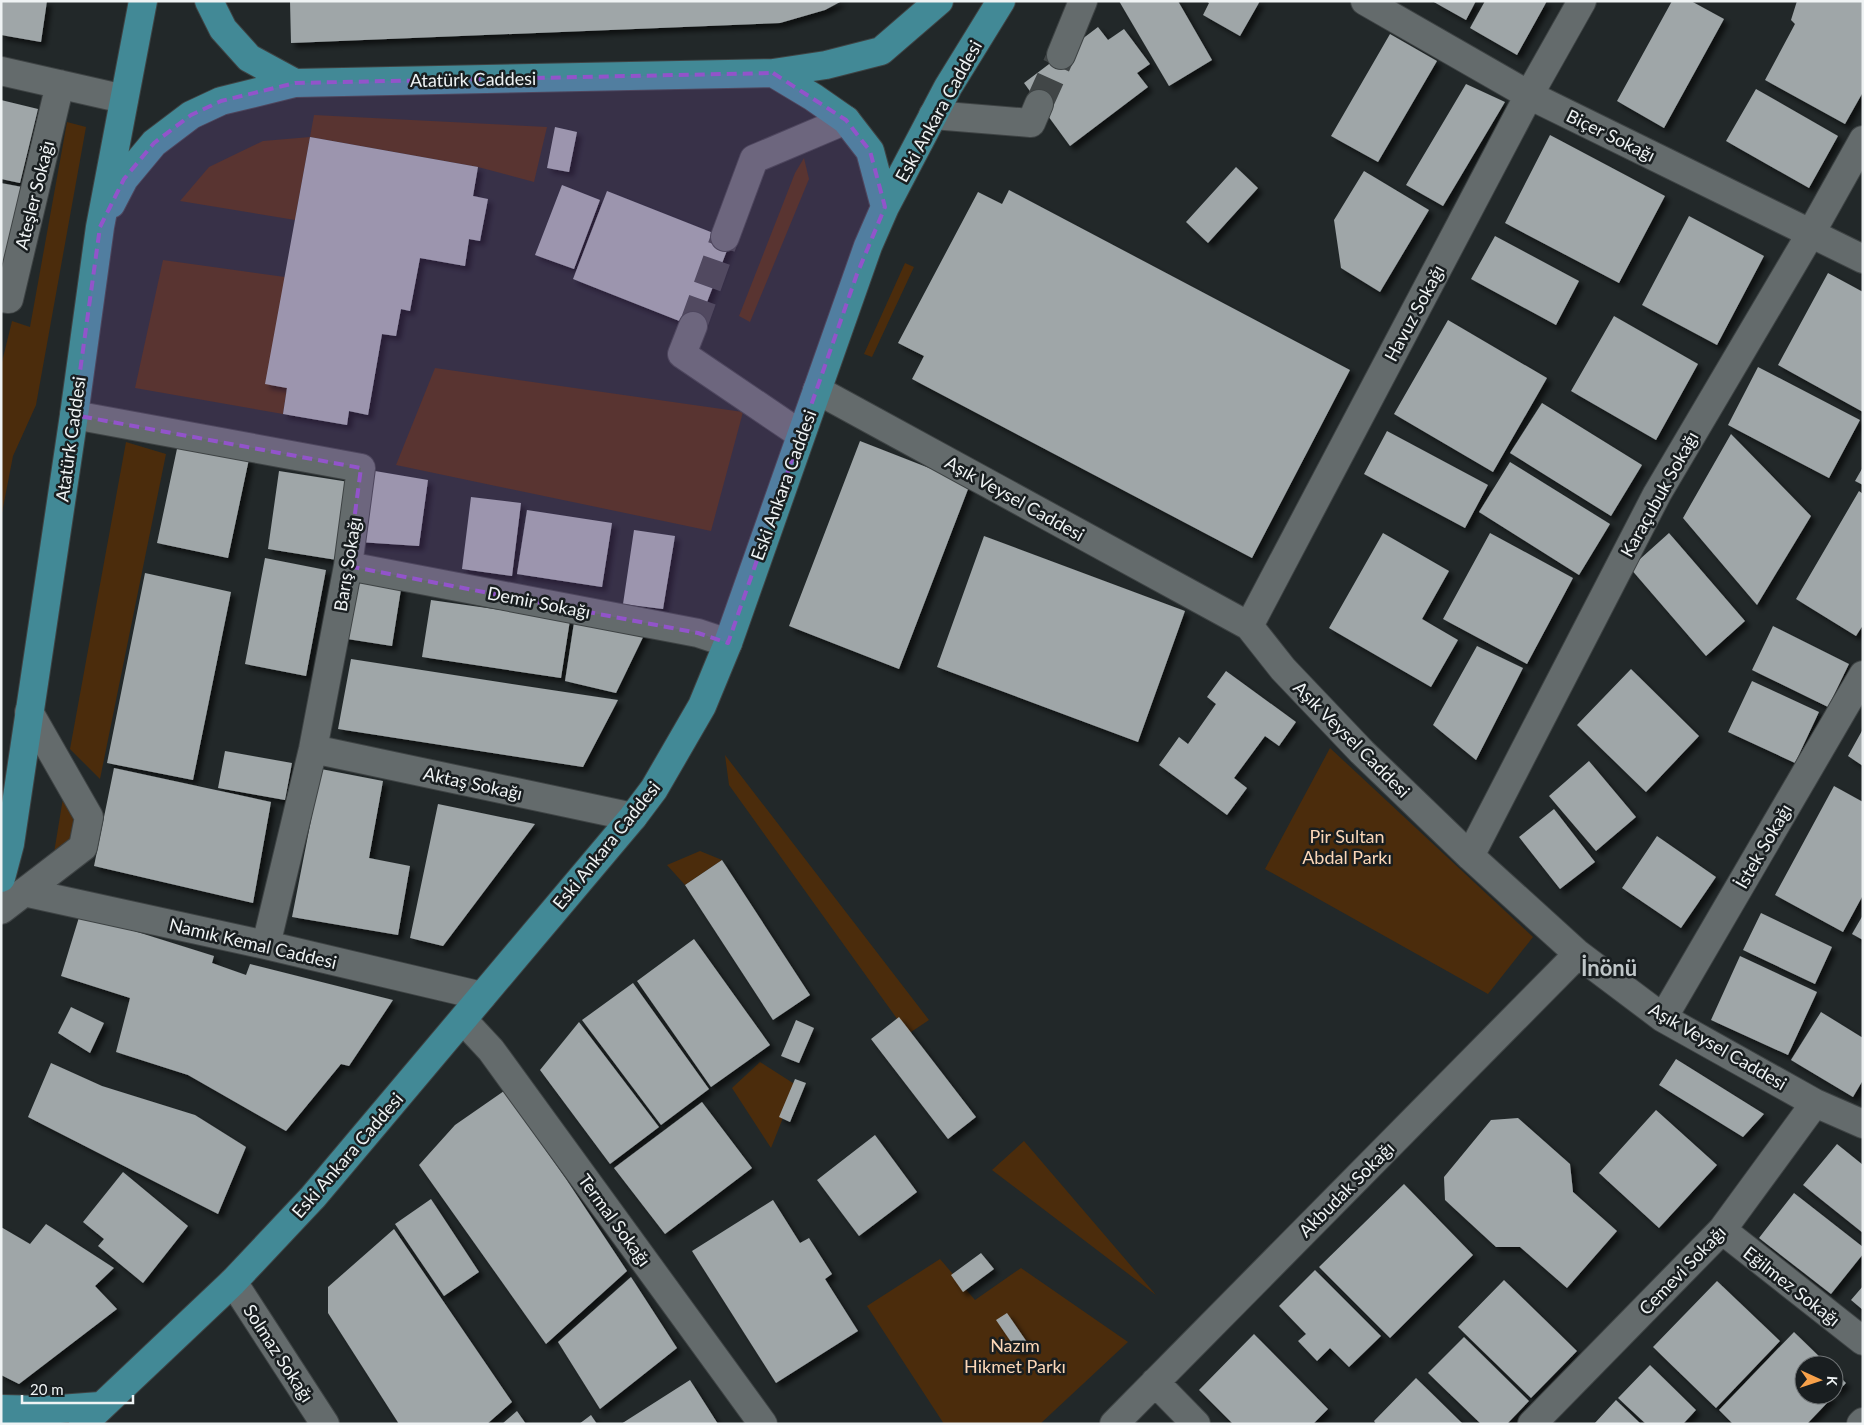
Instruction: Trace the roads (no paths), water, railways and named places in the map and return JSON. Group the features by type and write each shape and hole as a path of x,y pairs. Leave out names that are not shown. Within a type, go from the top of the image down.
{"main road":[{"name":"Atatürk Caddesi","path":"1,878 29,712 74,415 100,227 143,1"},
{"name":"Atatürk Caddesi","path":"209,1 223,29 249,58 295,83 773,74"},
{"path":"773,74 826,65 881,50 939,1"},
{"name":"Eski Ankara Caddesi","path":"91,1415 233,1282 312,1197 463,1020 633,817 654,789 702,706 728,643 800,434 868,246 885,207 948,87 1001,1"},
{"path":"773,74 813,97 846,120 870,151 885,207"},
{"path":"100,227 124,179 154,143 191,115 221,101 295,83"},
{"path":"1,1408 91,1415"}],"street":[{"path":"1061,55 1083,1"},
{"name":"Biçer Sokağı","path":"1365,1 1529,95 1863,259"},
{"name":"Havuz Sokağı","path":"1249,626 1529,95 1582,1"},
{"path":"1,71 124,100"},
{"name":"Ateşler Sokağı","path":"1,298 8,299 60,84"},
{"path":"933,115 1031,123 1039,104"},
{"path":"725,237 754,159 846,120"},
{"name":"Karaçubuk Sokağı","path":"1470,856 1657,494 1811,233 1863,140"},
{"path":"692,326 682,354 800,434"},
{"name":"Aşık Veysel Caddesi","path":"817,390 1249,626 1283,669 1318,706 1470,856 1578,954 1663,1018 1814,1103 1863,1124"},
{"name":"Barış Sokağı","path":"74,415 361,468 348,566 313,749 266,944"},
{"name":"Demir Sokağı","path":"348,566 698,633 728,643"},
{"name":"İstek Sokağı","path":"1663,1018 1863,675"},
{"path":"1,910 83,847 88,817 29,712"},
{"name":"Aktaş Sokağı","path":"313,749 633,817"},
{"name":"Namık Kemal Caddesi","path":"24,892 266,944 482,996"},
{"name":"Akbudak Sokağı","path":"1114,1424 1578,954"},
{"name":"Termal Sokağı","path":"463,1020 490,1050 763,1424"},
{"name":"Cemevi Sokağı","path":"1532,1424 1722,1230 1814,1103"},
{"name":"Eğilmez Sokağı","path":"1722,1230 1863,1341"},
{"name":"Solmaz Sokağı","path":"233,1282 325,1424"},
{"path":"1155,1382 1196,1424"}],"tunnel":[{"path":"1039,104 1061,55"},
{"path":"693,326 725,237"}],"district":[{"name":"İnönü","path":"1609,967"}],"park label":[{"name":"Pir Sultan Abdal Parkı","path":"1347,846"},
{"name":"Nazım Hikmet Parkı","path":"1015,1355"}]}
